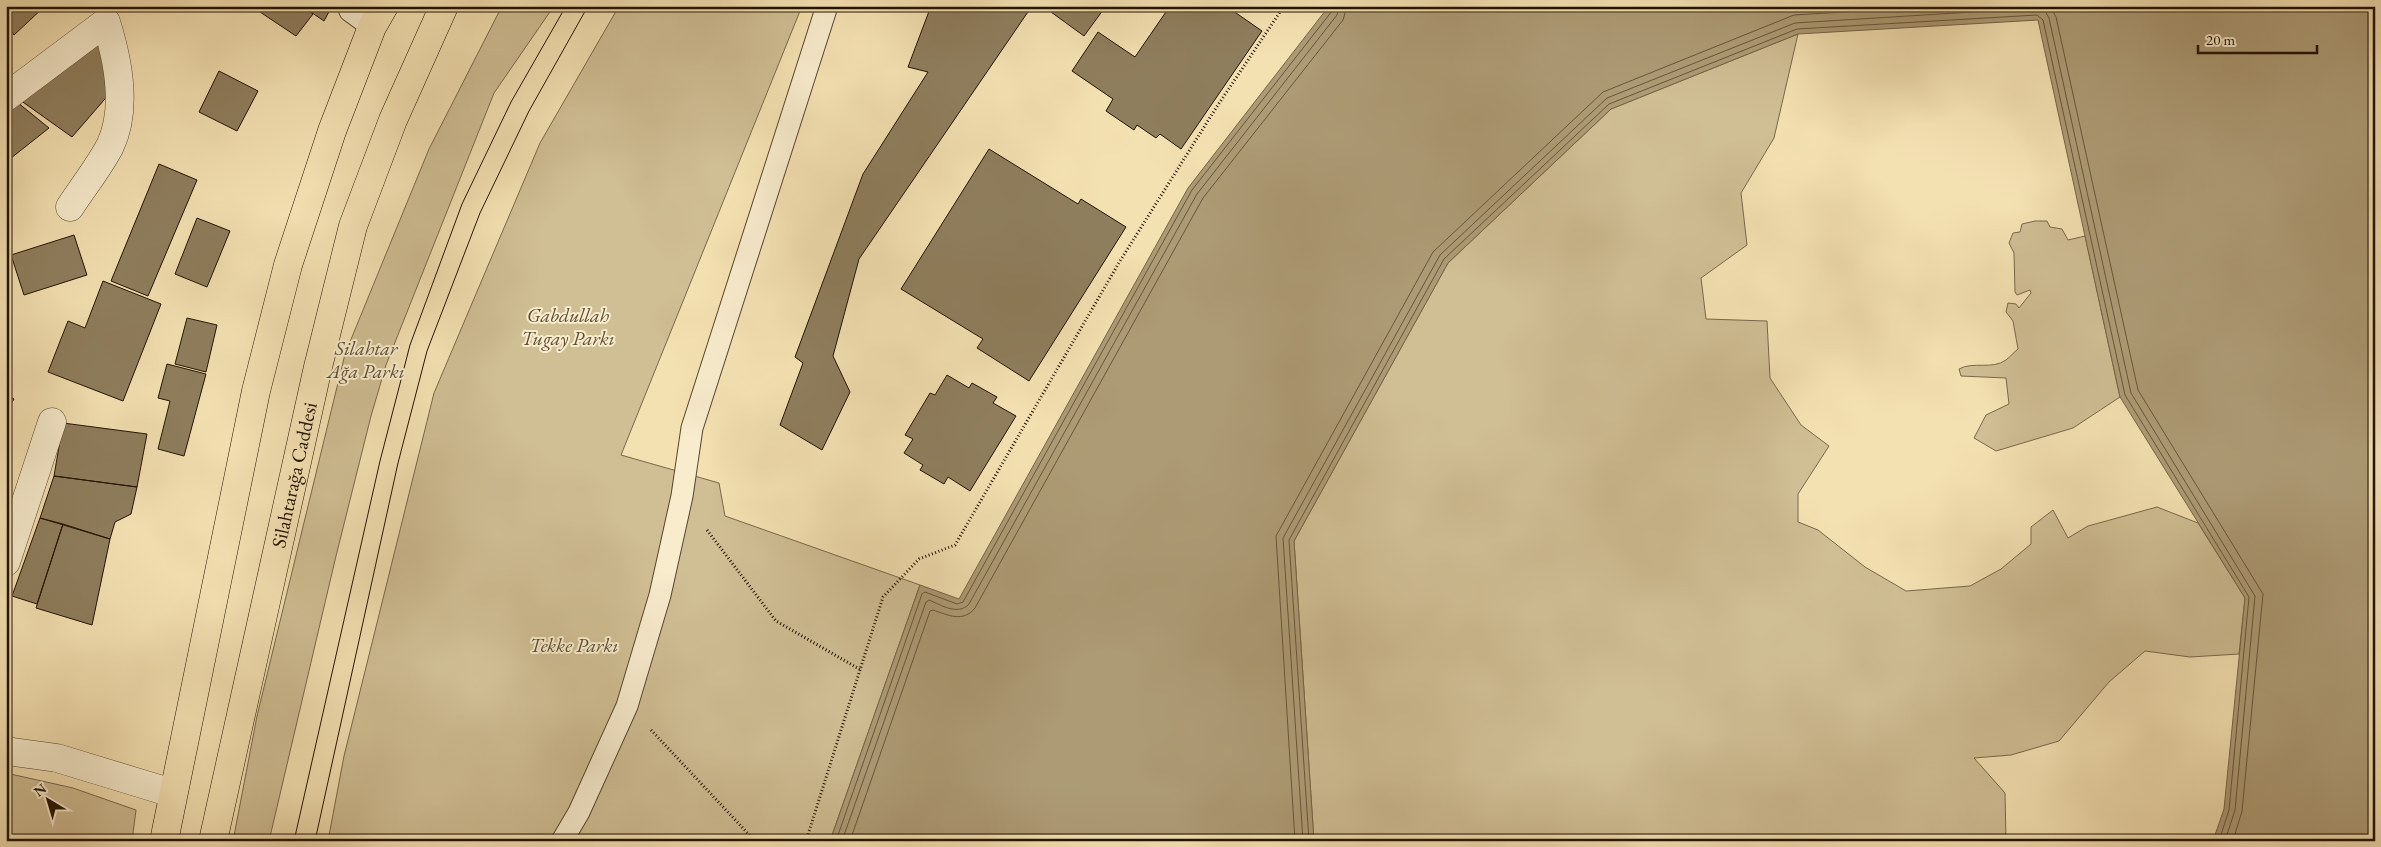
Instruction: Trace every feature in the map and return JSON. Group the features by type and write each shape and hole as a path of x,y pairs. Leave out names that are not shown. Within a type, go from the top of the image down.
{"main road":[{"name":"Silahtarağa Caddesi","path":"213,841 318,367 353,226 393,120 444,6"},
{"path":"164,841 172,793 256,391 288,264 332,131 378,17"}],"street":[{"path":"6,97 106,22 116,53 120,105 110,145 70,207"},
{"path":"6,562 52,422"},
{"path":"6,751 57,758 172,793"}],"lane":[{"path":"348,6 350,11 378,17"},
{"path":"562,841 579,812 626,706 660,595 682,496 692,428 828,6"}],"path":[{"path":"806,841 883,598 919,559 955,546 1120,261 1216,108 1284,6"},
{"path":"682,496 776,621 860,670"},
{"path":"626,706 755,841"}],"green space":[{"name":"Silahtar Ağa Parkı","path":"502,6 554,6 494,93 386,365 371,416 336,556 269,841 233,841 257,716 345,354 429,149"},
{"name":"Tekke Parkı","path":"619,6 802,6 621,455 719,483 725,516 920,585 830,841 328,841 344,756 434,393 540,143"},
{"path":"1798,34 1774,138 1741,193 1747,245 1701,278 1706,319 1767,321 1770,378 1801,425 1829,446 1798,494 1798,522 1818,530 1865,567 1906,591 1970,586 2001,569 2031,544 2031,527 2053,510 2068,538 2088,526 2157,507 2198,523 2245,598 2239,654 2190,657 2145,651 2109,682 2059,741 2011,755 1974,758 2005,793 2006,841 1314,841 1294,541 1448,263 1611,109"},
{"path":"2047,221 2050,227 2062,229 2068,240 2085,236 2120,397 2073,428 1996,451 1974,438 1986,415 2009,404 2006,378 1961,376 1959,369 2001,363 2018,349 2013,321 2006,312 2008,303 2016,304 2019,308 2031,293 2030,290 2017,295 2015,292 2014,253 2009,243 2013,233 2020,232 2022,224"},
{"path":"6,773 73,788 136,810 132,841 6,841"}],"water":[{"path":"1329,6 2375,6 2375,841 2213,841 2224,809 2245,598 2120,397 2038,20 1798,34 1611,109 1448,263 1294,541 1314,841 830,841 920,585 959,599 1188,188"}],"building":[{"path":"6,6 45,6 14,35 6,23"},
{"path":"251,6 302,6 313,14 296,36"},
{"path":"302,6 332,6 324,21"},
{"path":"931,6 1032,6 859,259 833,356 850,392 822,450 780,425 803,363 795,357 863,174 928,72 908,67"},
{"path":"1056,6 1106,6 1084,36 1051,12"},
{"path":"1170,6 1226,6 1262,31 1181,149 1160,134 1156,138 1137,125 1134,130 1106,111 1113,99 1072,71 1098,32 1135,57"},
{"path":"93,39 114,69 117,85 72,137 20,100"},
{"path":"219,71 258,91 237,131 199,112"},
{"path":"17,102 49,128 6,162 6,111"},
{"path":"989,149 1078,204 1081,199 1126,227 1029,381 977,348 983,339 901,289"},
{"path":"159,164 197,180 148,296 111,281"},
{"path":"197,218 230,231 207,287 175,274"},
{"path":"74,235 87,275 24,295 11,255"},
{"path":"103,281 161,304 123,401 48,372 68,321 85,328"},
{"path":"187,318 217,325 206,372 175,364"},
{"path":"167,364 206,374 184,456 158,449 170,401 158,398"},
{"path":"947,375 969,388 972,383 997,397 993,403 1016,416 970,491 948,477 944,484 920,470 923,465 904,453 913,439 905,435 930,393 935,395"},
{"path":"6,394 14,399 6,412"},
{"path":"63,423 147,434 137,487 54,476"},
{"path":"54,476 137,487 131,514 115,522 110,539 40,518"},
{"path":"40,518 63,524 37,604 12,596"},
{"path":"63,524 110,539 92,625 36,608"}],"tram line":[{"path":"294,841 380,461 410,345 462,204 511,102 566,6"},
{"path":"315,841 398,463 427,351 480,213 529,111 588,6"}],"park label":[{"name":"Gabdullah Tugay Parkı","path":"568,326"}]}
